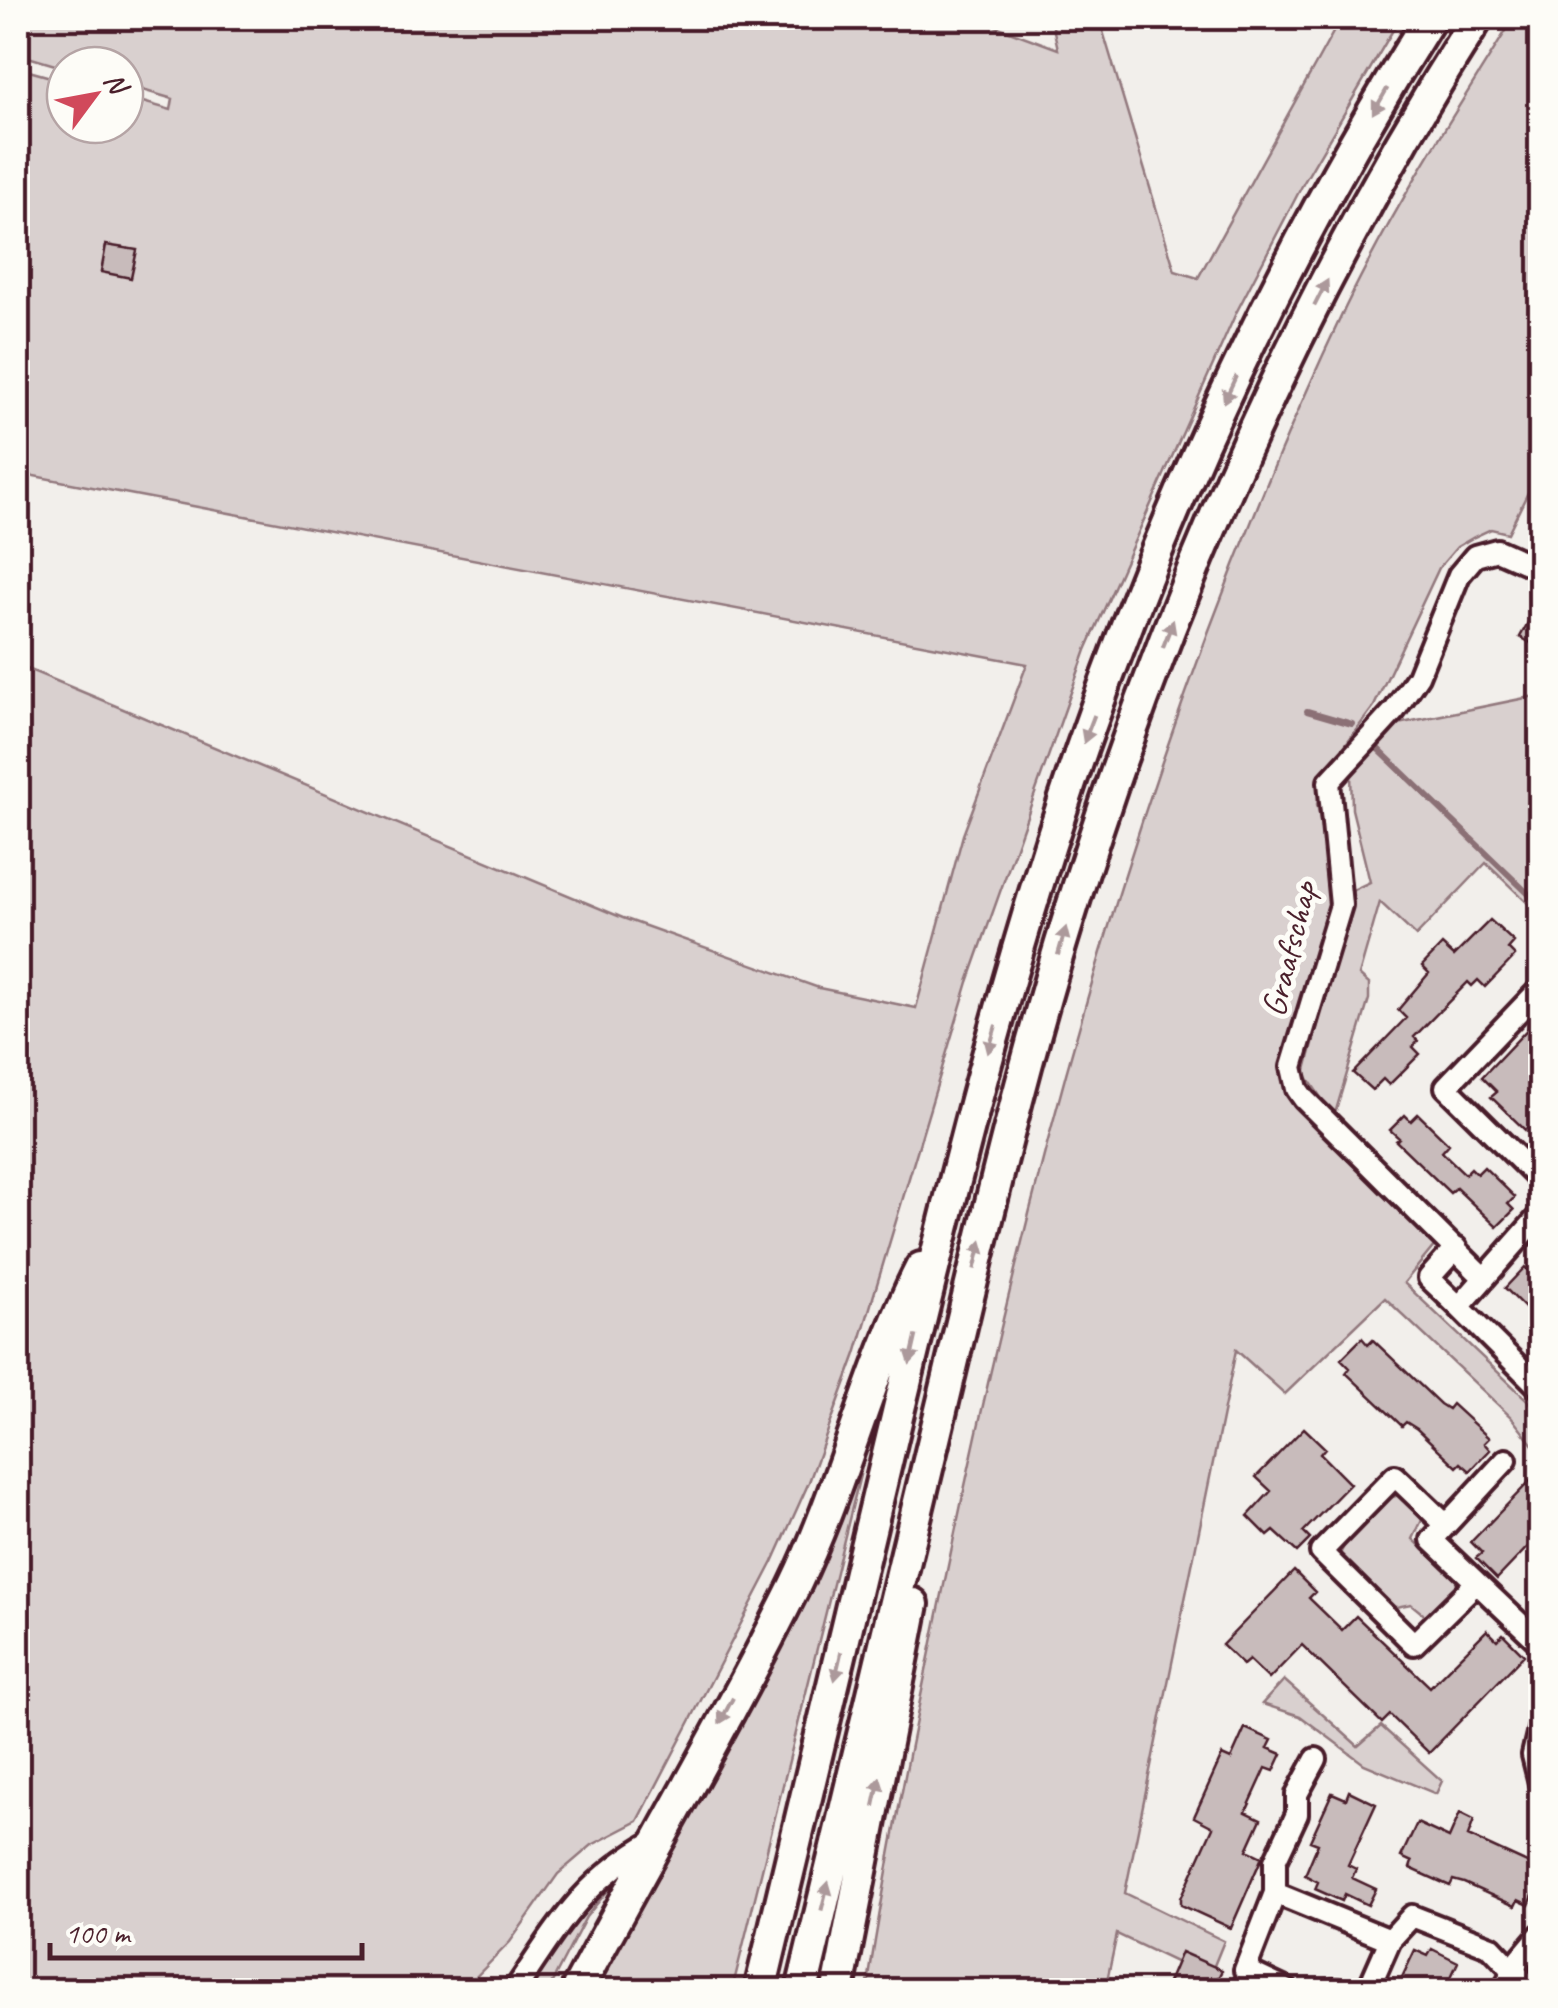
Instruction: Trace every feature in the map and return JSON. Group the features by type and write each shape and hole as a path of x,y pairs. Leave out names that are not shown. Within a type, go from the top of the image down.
{"highway":[{"path":"760,1990 944,1221 1025,926 1082,746 1149,572 1258,330 1330,189 1430,18"},
{"path":"802,1990 955,1350 1069,916 1168,633 1300,334 1365,206 1477,18"},
{"path":"577,1990 794,1586 856,1438 898,1314 944,1221"},
{"path":"838,1990 902,1673 955,1350"}],"street":[{"name":"Graafschap","path":"1483,1277 1304,1099 1296,1089 1292,1067 1341,905 1328,782 1395,710 1418,676 1460,575 1470,562 1497,550 1540,568"},
{"path":"1540,989 1446,1087 1540,1180"},
{"path":"1459,1307 1540,1215"},
{"path":"1456,1248 1430,1278 1540,1388"},
{"path":"1506,1460 1432,1540 1540,1644"},
{"path":"1445,1524 1396,1476 1321,1552 1414,1644 1475,1584"},
{"path":"1540,1725 1533,1755 1540,1783"},
{"path":"1287,1990 1245,1970 1275,1893 1274,1861 1297,1814 1297,1794 1316,1759"},
{"path":"515,1990 576,1900 615,1864 656,1840"},
{"path":"1275,1893 1390,1940"},
{"path":"1368,1990 1390,1940 1412,1916 1491,1947 1532,1990"},
{"path":"1504,1990 1514,1968 1540,1935"}],"shaded area":[{"path":"18,18 974,18 1058,49 1051,18 1099,18 1175,271 1198,278 1341,18 1400,18 1304,182 1236,313 1086,650 968,982 856,1354 809,1482 773,1562 638,1821 592,1845 558,1874 510,1942 463,1990 18,1990 18,665 623,918 819,988 916,1008 963,835 1027,664 18,473 18,68 45,75 45,145 145,145 145,103 171,110 173,99 145,91 145,45 45,45 45,62 18,54"},
{"path":"1514,18 1540,18 1540,468 1508,533 1491,529 1474,537 1457,547 1439,568 1374,706 1325,772 1317,804 1335,889 1288,1083 1439,1240 1404,1283 1540,1412 1540,1454 1511,1417 1385,1298 1285,1394 1236,1350 1125,1893 1224,1941 1209,1978 1117,1934 1105,1990 867,1990 912,1742 997,1343 1075,1040 1120,891 1222,595 1345,308 1404,197"},
{"path":"1540,695 1540,915 1486,863 1416,936 1380,902 1359,975 1369,984 1369,999 1334,1117 1305,1074 1353,890 1370,882 1352,809 1351,771 1393,725"},
{"path":"878,1403 732,1990 595,1990 708,1765"},
{"path":"1401,1495 1422,1520 1413,1539 1461,1585 1428,1618 1411,1604 1391,1608 1344,1564 1340,1554 1365,1517 1382,1502"},
{"path":"1284,1680 1358,1746 1381,1726 1442,1781 1436,1794 1364,1764 1300,1716 1262,1704"},
{"path":"615,1882 586,1917 548,1990 525,1990 588,1900"}],"building":[{"path":"106,245 137,250 131,278 101,272"},
{"path":"1540,601 1540,648 1520,637"},
{"path":"1490,920 1514,942 1508,949 1515,956 1485,987 1478,980 1472,986 1468,982 1414,1037 1418,1041 1413,1047 1420,1054 1389,1085 1383,1079 1372,1090 1353,1073 1406,1018 1398,1010 1429,973 1422,966 1442,945 1454,956"},
{"path":"1540,1016 1540,1113 1525,1130 1491,1097 1497,1092 1482,1077"},
{"path":"1418,1114 1449,1144 1442,1152 1465,1174 1471,1168 1477,1174 1484,1167 1515,1197 1508,1204 1514,1210 1497,1227 1456,1188 1450,1193 1396,1141 1399,1138 1390,1130 1405,1115 1411,1121"},
{"path":"1540,1263 1540,1323 1505,1288 1525,1267 1531,1273"},
{"path":"1362,1338 1368,1345 1373,1340 1440,1404 1448,1409 1452,1404 1489,1438 1484,1443 1490,1450 1470,1471 1461,1463 1457,1467 1417,1429 1406,1422 1402,1426 1346,1373 1350,1368 1341,1359"},
{"path":"1304,1428 1325,1448 1320,1454 1350,1484 1303,1532 1310,1539 1297,1552 1274,1531 1268,1536 1248,1516 1271,1491 1256,1477"},
{"path":"1531,1480 1540,1489 1540,1534 1497,1579 1476,1558 1482,1553 1471,1542"},
{"path":"1294,1571 1315,1592 1309,1598 1342,1630 1356,1616 1430,1687 1487,1630 1497,1640 1503,1634 1524,1655 1429,1753 1390,1715 1382,1723 1302,1645 1269,1679 1249,1660 1243,1665 1222,1645"},
{"path":"1245,1728 1272,1740 1268,1748 1282,1754 1274,1771 1266,1768 1246,1812 1261,1819 1247,1850 1262,1857 1231,1928 1181,1905 1181,1898 1213,1827 1194,1817 1222,1755 1231,1759"},
{"path":"1349,1791 1376,1804 1348,1865 1356,1869 1352,1878 1376,1889 1368,1905 1345,1894 1342,1901 1315,1889 1318,1882 1305,1875 1318,1844 1310,1841 1332,1793 1346,1799"},
{"path":"1460,1813 1474,1820 1468,1836 1536,1867 1533,1874 1540,1879 1529,1905 1518,1900 1515,1906 1453,1880 1450,1886 1410,1868 1412,1862 1401,1857 1417,1823 1449,1838"},
{"path":"1432,1949 1458,1962 1445,1990 1396,1990 1415,1950 1428,1956"},
{"path":"1181,1952 1222,1970 1212,1990 1165,1990"}],"waterway":[{"path":"1307,711 1352,724"},
{"path":"1376,747 1540,905"}]}
